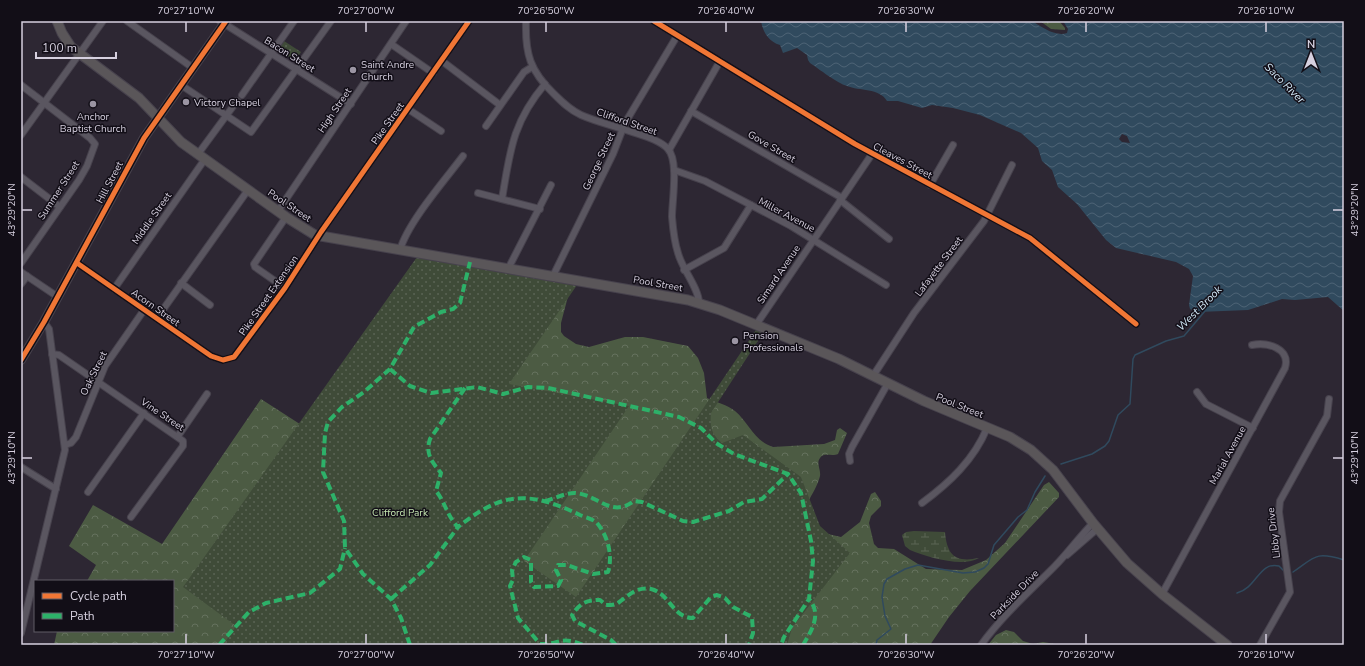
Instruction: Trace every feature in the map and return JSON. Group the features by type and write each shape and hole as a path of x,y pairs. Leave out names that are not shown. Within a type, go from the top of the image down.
{"main road":[{"name":"Pool Street","path":"57,21 64,36 79,54 139,98 181,142 286,217 319,236 553,276 699,303 839,359 924,401 1013,438 1037,454 1052,470 1095,526 1128,563 1162,594 1227,645"}],"street":[{"path":"21,135 103,21"},
{"path":"127,21 193,68"},
{"path":"242,95 294,21"},
{"path":"181,85 251,132 331,21"},
{"name":"High Street","path":"278,211 406,21"},
{"name":"Pike Street","path":"319,236 469,21"},
{"name":"Clifford Street","path":"526,21 526,46 532,66 545,84 562,101 578,113 623,128 661,144 669,150"},
{"name":"Cleaves Street","path":"654,21 872,154 1039,244 1136,324"},
{"name":"Hill Street","path":"21,360 24,348 44,322 136,153 223,22"},
{"name":"Bacon Street","path":"223,22 351,104"},
{"name":"George Street","path":"553,276 613,154 623,128 677,36"},
{"path":"391,44 433,73"},
{"path":"442,60 500,105"},
{"path":"699,303 698,295 684,270 677,251 673,226 674,170 673,161 669,150 720,61"},
{"path":"486,126 524,72 532,66"},
{"path":"502,200 514,136 525,112 545,84"},
{"name":"Summer Street","path":"21,85 90,138 95,144 84,171 21,263"},
{"name":"Middle Street","path":"114,289 202,157 226,116 237,101"},
{"path":"408,109 441,131"},
{"name":"Gove Street","path":"691,111 841,199 889,239"},
{"path":"930,185 953,145"},
{"name":"Simard Avenue","path":"756,325 872,154"},
{"path":"400,250 423,210 463,156"},
{"name":"Lafayette Street","path":"873,376 914,313 984,221 1012,165"},
{"name":"Miller Avenue","path":"674,170 699,178 814,239 886,286"},
{"path":"21,177 60,207"},
{"path":"508,269 511,260 540,210 551,185"},
{"path":"157,318 248,190"},
{"path":"478,193 540,210"},
{"path":"684,270 724,248 750,206"},
{"path":"285,288 255,267 254,263 286,217"},
{"name":"Pike Street Extension","path":"227,360 237,354 285,288 319,236"},
{"name":"Acorn Street","path":"77,262 211,356 219,360 227,360"},
{"path":"21,272 58,297"},
{"path":"21,284 27,276"},
{"path":"181,283 210,305"},
{"name":"Oak Street","path":"65,446 71,443 76,437 108,361 144,310"},
{"path":"34,580 63,464 65,446 49,329 44,322"},
{"name":"Marial Avenue","path":"1162,594 1253,428 1286,364 1284,355 1275,347 1266,343 1252,345"},
{"name":"Vine Street","path":"52,354 59,355 98,383 178,436 184,442 183,446 131,517"},
{"path":"850,461 849,454 852,447 888,383"},
{"path":"1197,392 1206,404 1253,428"},
{"path":"178,436 207,394"},
{"name":"Libby Drive","path":"1260,645 1290,592 1279,512 1280,501 1327,416 1328,399"},
{"path":"88,492 144,414"},
{"path":"922,503 949,483 977,448 987,428"},
{"path":"21,468 56,489"},
{"name":"Parkside Drive","path":"981,645 1004,618 1095,526"},
{"path":"21,634 34,580"}],"green space":[{"path":"1040,21 1059,21 1065,30 1051,29"},
{"path":"284,41 301,52 295,61 278,50"},
{"name":"Clifford Park","path":"417,257 577,285 509,384 629,406 524,561 576,597 756,330 763,333 711,413 713,433 722,443 743,435 801,477 820,526 850,553 792,628 787,645 223,645 236,626 183,587"},
{"name":"Clifford Park","path":"571,285 561,323 561,332 564,336 576,344 589,347 625,337 643,337 688,346 698,358 704,373 707,398 725,405 735,411 761,441 773,447 824,444 835,440 837,430 840,428 847,433 838,454 824,455 819,460 820,476 808,502 819,532 841,537 860,522 871,494 875,492 881,501 881,506 871,516 869,523 874,544 878,548 894,549 926,569 962,570 986,560 1005,543 1044,485 1049,482 1059,493 1059,497 970,591 949,617 930,645 54,645 57,632 174,632 174,580 88,580 96,565 69,546 93,505 162,544 261,399 306,428"},
{"path":"906,532 945,532 950,552 954,556 964,559 979,558 972,561 955,562 926,556 910,550 905,546 902,535"},
{"path":"1006,630 1014,632 1023,641 1033,644 1043,642 1061,645 988,645 996,635"}],"water":[{"name":"Saco River","path":"761,21 1032,21 1053,33 1062,34 1067,33 1068,29 1063,21 1344,21 1344,311 1328,297 1295,300 1282,299 1248,310 1198,312 1190,309 1189,305 1193,276 1189,269 1176,262 1116,248 1106,240 1077,204 1058,187 1052,170 1042,161 1038,148 1021,133 980,115 953,108 932,105 922,108 898,101 887,101 884,97 874,92 852,88 833,79 810,63 807,55 797,48 783,53 780,45 769,39","holes":["1122,134 1127,136 1130,143 1122,142 1119,139"]}],"waterway":[{"name":"West Brook","path":"1061,464 1092,454 1105,446 1109,441 1118,415 1130,404 1133,359 1135,355 1166,341 1184,336 1205,311"},
{"name":"West Brook","path":"876,645 877,640 891,629 885,616 882,597 884,584 887,579 905,569 918,565 963,573 975,572 984,568 988,564 994,545 1018,517 1027,510 1035,492 1045,476"},
{"path":"1293,572 1316,557 1327,556 1344,560"},
{"path":"1237,593 1249,586 1267,567 1279,566 1284,571"}],"marked path":[{"path":"410,645 401,618 391,599 363,574 345,548 344,521 323,472 325,433 328,422 342,407 364,392 390,369 414,327 441,312 453,309 460,303 470,262"},
{"path":"390,369 410,386 431,393 477,387 503,394 528,387 548,388 679,417 701,428 716,443 734,454 788,474 801,493 811,541 813,561 809,599 784,637 781,645"},
{"path":"465,388 430,439 428,449 430,458 441,473 436,491 454,523 458,527 474,515 491,506 503,501 523,498 543,501 562,507 597,523 607,540 610,553 608,572 593,574 567,565 558,565 556,570 561,580 558,586 534,587 531,582 531,560 524,557 516,562 512,570 513,580 510,586 518,618 540,644 569,641 583,645"},
{"path":"545,501 576,493 612,507 626,506 634,501 642,502 683,521 693,522 729,511 744,502 762,499 788,474"},
{"path":"391,599 430,565 458,527"},
{"path":"219,645 249,612 266,603 310,593 340,569 345,548"},
{"path":"616,645 611,640 575,621 572,615 584,603 600,600 606,605 614,605 633,592 646,588 657,591 681,614 686,617 693,618 711,597 717,595 725,598 733,607 752,617 753,633 749,645"},
{"path":"803,645 810,634 815,616 815,610 809,599"}],"cycle path":[{"path":"21,360 44,322 144,138 226,21"},
{"path":"77,263 211,356 223,360 234,357 285,288 321,232 469,21"},
{"path":"654,21 855,144 1030,238 1136,324"}],"place":[{"name":"Saint Andre Church","path":"353,70"},
{"name":"Victory Chapel","path":"186,102"},
{"name":"Anchor Baptist Church","path":"93,104"},
{"name":"Pension Professionals","path":"735,341"}]}
